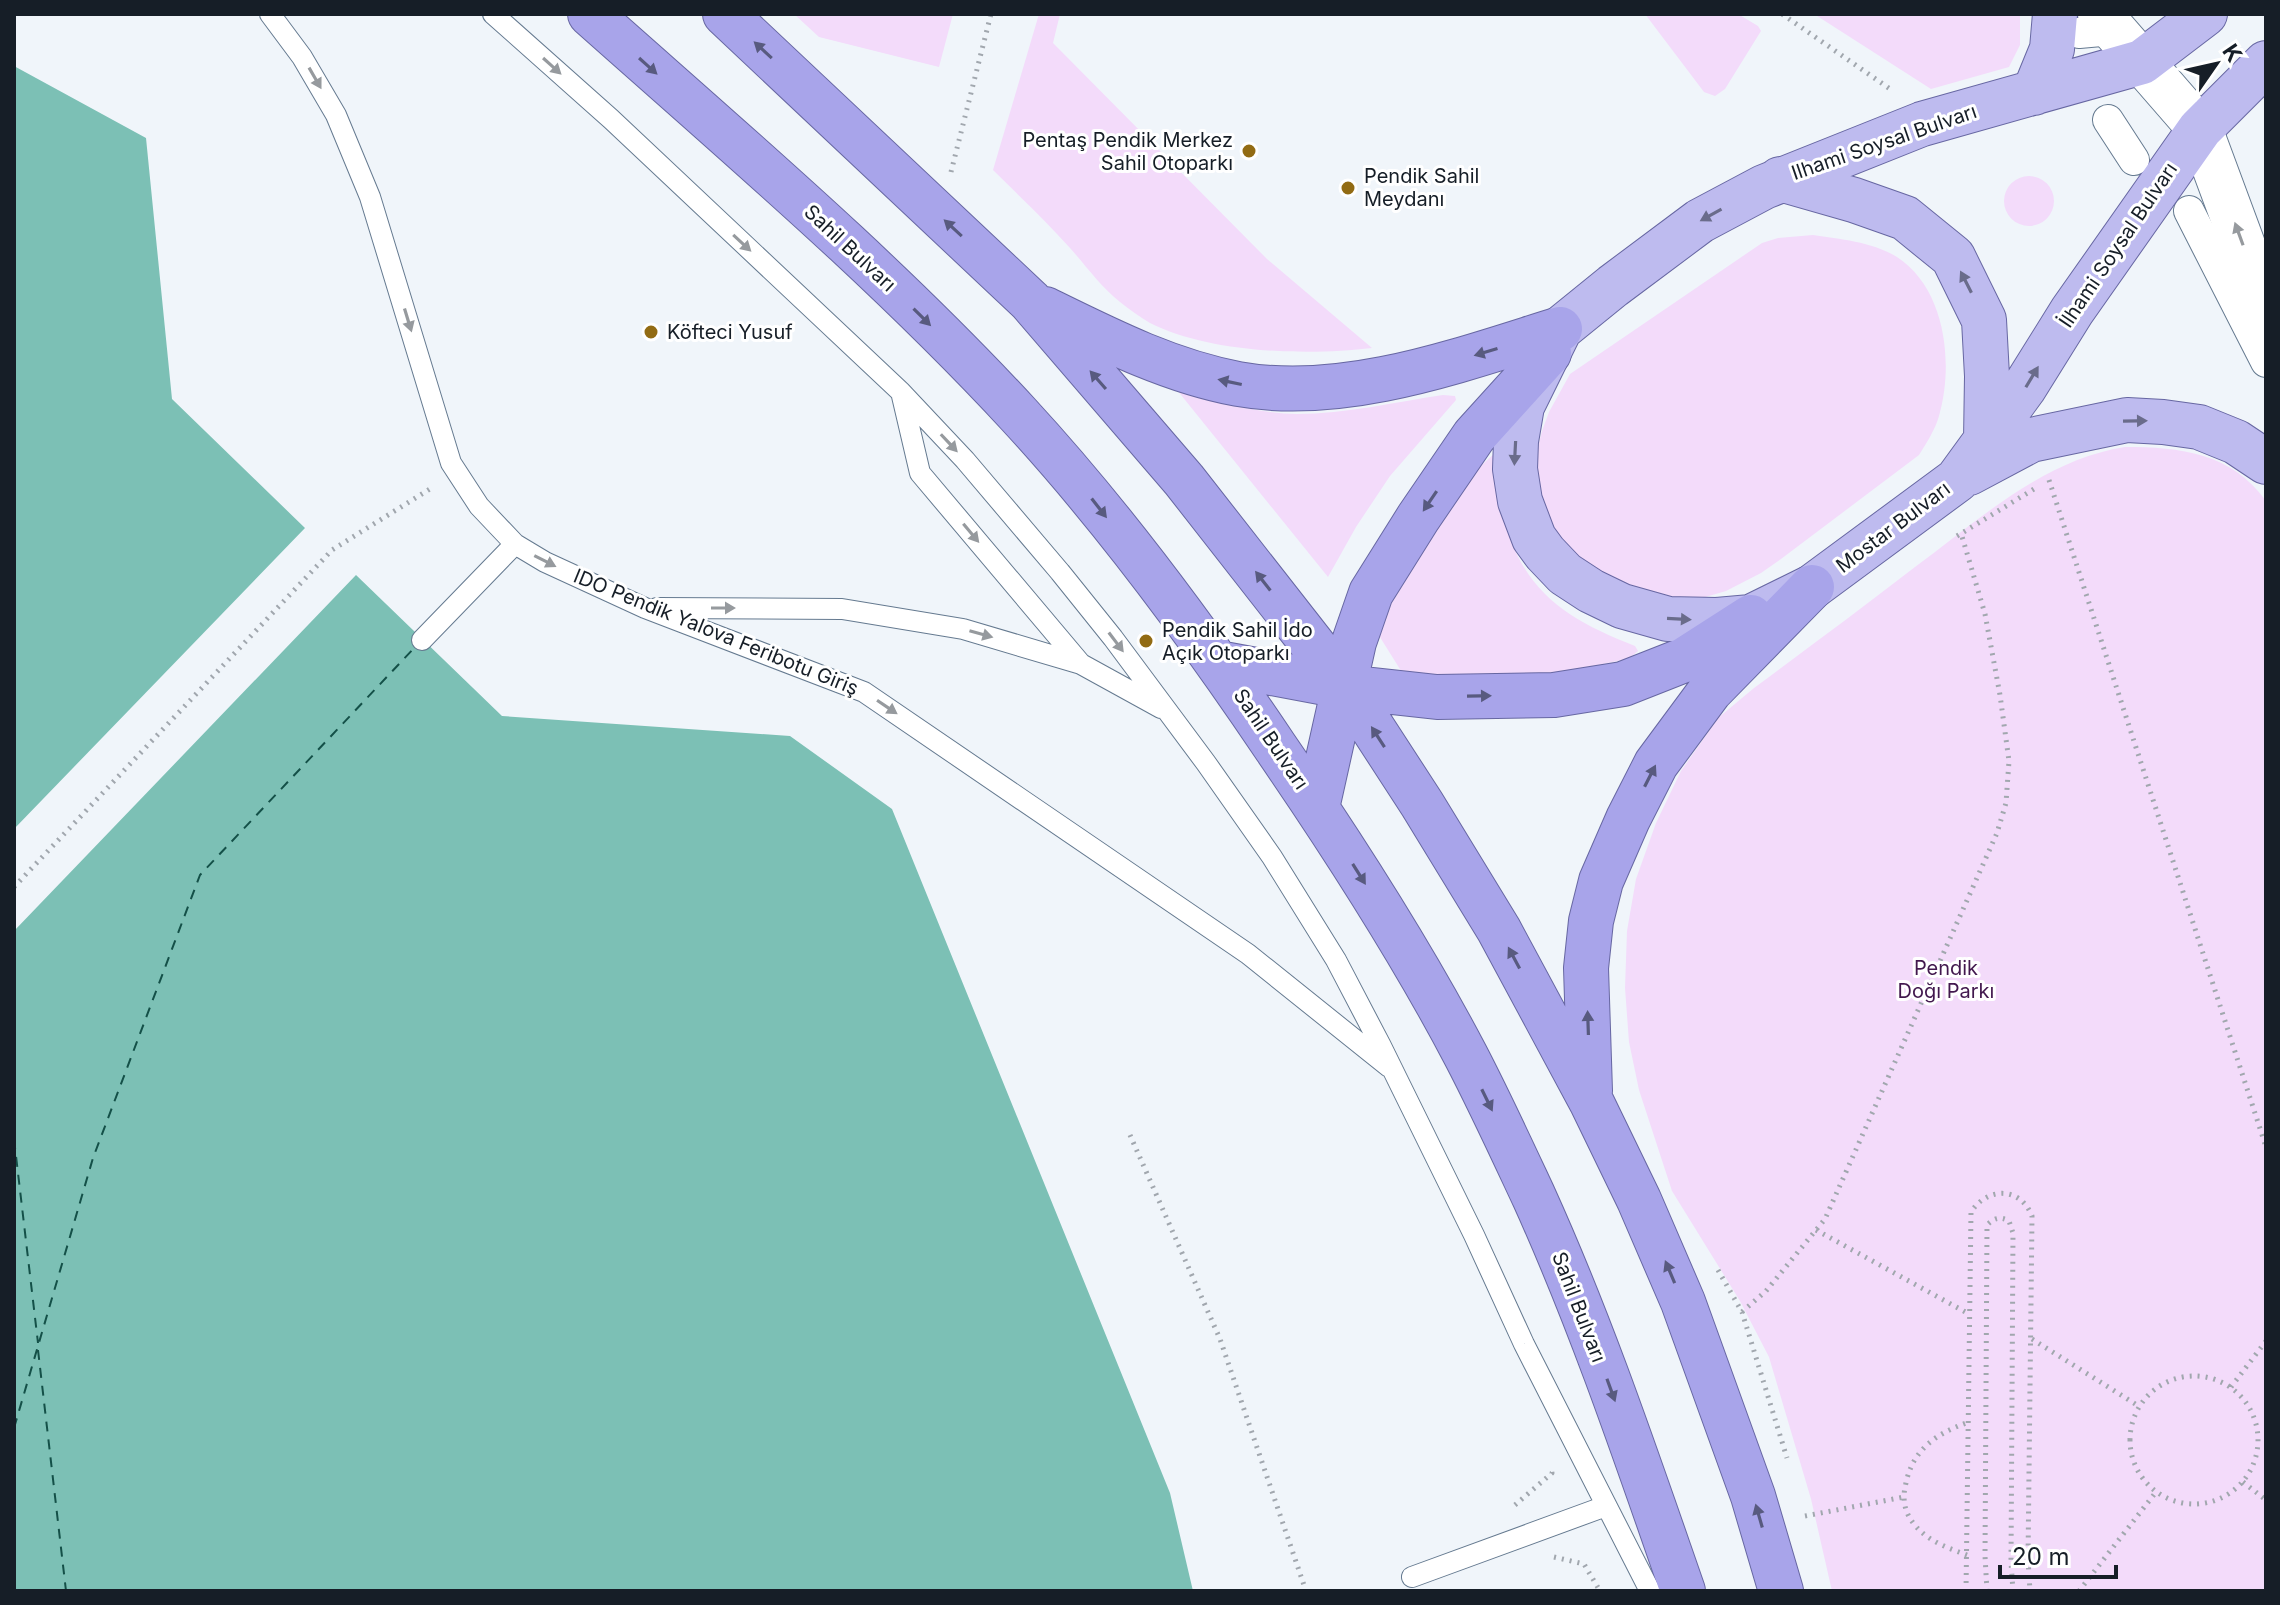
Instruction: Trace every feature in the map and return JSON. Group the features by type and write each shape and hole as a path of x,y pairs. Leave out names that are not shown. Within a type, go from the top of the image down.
{"highway":[{"name":"Sahil Bulvarı","path":"590,14 814,214 1017,413 1087,493 1219,663 1317,808 1410,957 1466,1057 1535,1200 1596,1351 1683,1591"},
{"path":"725,14 1030,301 1184,480 1346,687 1499,930 1591,1101 1639,1200 1683,1302 1753,1496 1781,1591"},
{"path":"1030,301 1129,350 1175,367 1241,384 1297,389 1426,371 1554,341"},
{"path":"1317,808 1354,642 1371,593 1474,436 1554,341"},
{"path":"1591,1101 1586,968 1591,921 1601,881 1656,764 1710,691 1812,587"},
{"path":"1219,663 1346,687 1437,697 1554,695 1623,684 1684,660 1751,617"}],"main road":[{"path":"2034,93 2142,62 2205,14"},
{"path":"2034,93 2052,49 2087,29"},
{"name":"İlhami Soysal Bulvarı","path":"1986,440 2200,129 2266,63"},
{"name":"Ilhami Soysal Bulvarı","path":"1780,179 1937,121 2034,93"},
{"path":"1780,179 1905,218 1953,257 1984,320 1986,440"},
{"name":"Mostar Bulvarı","path":"1780,179 1700,221 1613,286 1554,341 1522,406 1516,441 1515,469 1520,501 1534,538 1545,553 1565,574 1622,606 1668,619 1751,617 1812,587 1957,480 1986,440"},
{"path":"1957,480 2031,440 2127,420 2199,427 2236,442 2266,462"}],"street":[{"path":"2087,29 2142,62 2200,129 2266,307"},
{"path":"2108,120 2134,160"},
{"path":"2189,211 2266,362"}],"lane":[{"name":"IDO Pendik Yalova Feribotu Giriş","path":"270,14 302,57 336,115 370,197 451,463 479,506 515,544 545,562 645,608 864,692 1248,954 1393,1071"},
{"path":"493,14 611,119 901,392 1014,516 1113,638 1168,712 1272,857 1317,927 1393,1071 1524,1344 1650,1591"},
{"path":"901,392 920,473 1081,664"},
{"path":"422,640 515,544"},
{"path":"645,608 842,609 963,629 1081,664 1168,712"},
{"path":"1412,1577 1606,1506"}],"path":[{"path":"939,216 991,14"},
{"path":"1782,14 1937,121"},
{"path":"2031,440 2049,480 2266,1147"},
{"path":"14,887 332,550 457,472"},
{"path":"1948,542 2036,488"},
{"path":"1742,1312 1766,1291 1825,1219 1997,833 2006,803 2009,761 2000,695 1985,614 1961,533"},
{"path":"1130,1135 1220,1339 1306,1591"},
{"path":"1966,1591 1971,1212 1976,1204 1992,1193 2008,1194 2023,1202 2032,1216 2030,1591"},
{"path":"1987,1591 1987,1225 2000,1217 2009,1221 2013,1233 2013,1591"},
{"path":"1816,1230 1970,1315"},
{"path":"1712,1259 1742,1312 1791,1472"},
{"path":"2031,1339 2140,1407"},
{"path":"2231,1387 2266,1341"},
{"path":"2201,1376 2221,1381 2238,1392 2251,1409 2258,1428 2258,1451 2251,1471 2237,1489 2219,1500 2197,1505 2175,1502 2156,1492 2141,1475 2132,1456 2130,1435 2134,1415 2140,1407 2161,1384 2180,1377 2201,1376"},
{"path":"1967,1555 1921,1532 1912,1523 1904,1497 1909,1469 1915,1456 1937,1436 1969,1422"},
{"path":"1550,1458 1552,1473 1511,1509 1534,1552 1584,1564 1600,1591"},
{"path":"2243,1482 2266,1500"},
{"path":"2079,1591 2156,1492"},
{"path":"1805,1516 1904,1497"}],"green space":[{"path":"794,14 953,14 939,67 819,37"},
{"path":"1039,14 1060,14 1053,43 1267,259 1372,348 1289,352 1200,341 1150,323 1106,289 1061,238 993,170"},
{"path":"1645,14 1738,14 1761,31 1725,89 1715,96 1704,92"},
{"path":"1814,14 2020,14 2020,45 2009,67 1931,89"},
{"path":"2029,176 2047,183 2054,201 2047,219 2029,226 2011,219 2004,201 2011,183"},
{"path":"1813,235 1856,242 1897,257 1926,288 1936,308 1945,351 1944,396 1933,431 1919,455 1781,559 1726,591 1702,598 1662,599 1603,580 1563,547 1541,501 1537,451 1549,412 1570,374 1762,243 1778,238"},
{"path":"1177,390 1251,409 1297,414 1352,410 1443,395 1455,396 1456,400 1390,476 1328,577"},
{"name":"Pendik Doğı Parkı","path":"2125,447 2185,451 2203,456 2237,472 2266,501 2266,1591 1832,1591 1811,1499 1769,1357 1740,1301 1672,1191 1639,1090 1629,1042 1625,988 1627,931 1636,879 1656,823 1681,771 1718,718 1988,511 2067,464"},
{"path":"1496,452 1504,516 1526,570 1554,602 1571,615 1635,646 1638,651 1630,658 1530,680 1403,674 1373,626 1472,474"}],"shaded area":[{"path":"14,66 146,138 172,399 305,528 14,829"},
{"path":"356,575 502,716 790,736 892,809 1170,1493 1193,1591 14,1591 14,931"}],"ferry route":[{"path":"14,1428 93,1158 200,875 416,646"},
{"path":"14,1139 38,1343"},
{"path":"38,1350 66,1591"}],"place":[{"name":"Pentaş Pendik Merkez Sahil Otoparkı","path":"1249,151"},
{"name":"Pendik Sahil Meydanı","path":"1348,188"},
{"name":"Köfteci Yusuf","path":"651,332"},
{"name":"Pendik Sahil İdo Açık Otoparkı","path":"1146,641"}]}
